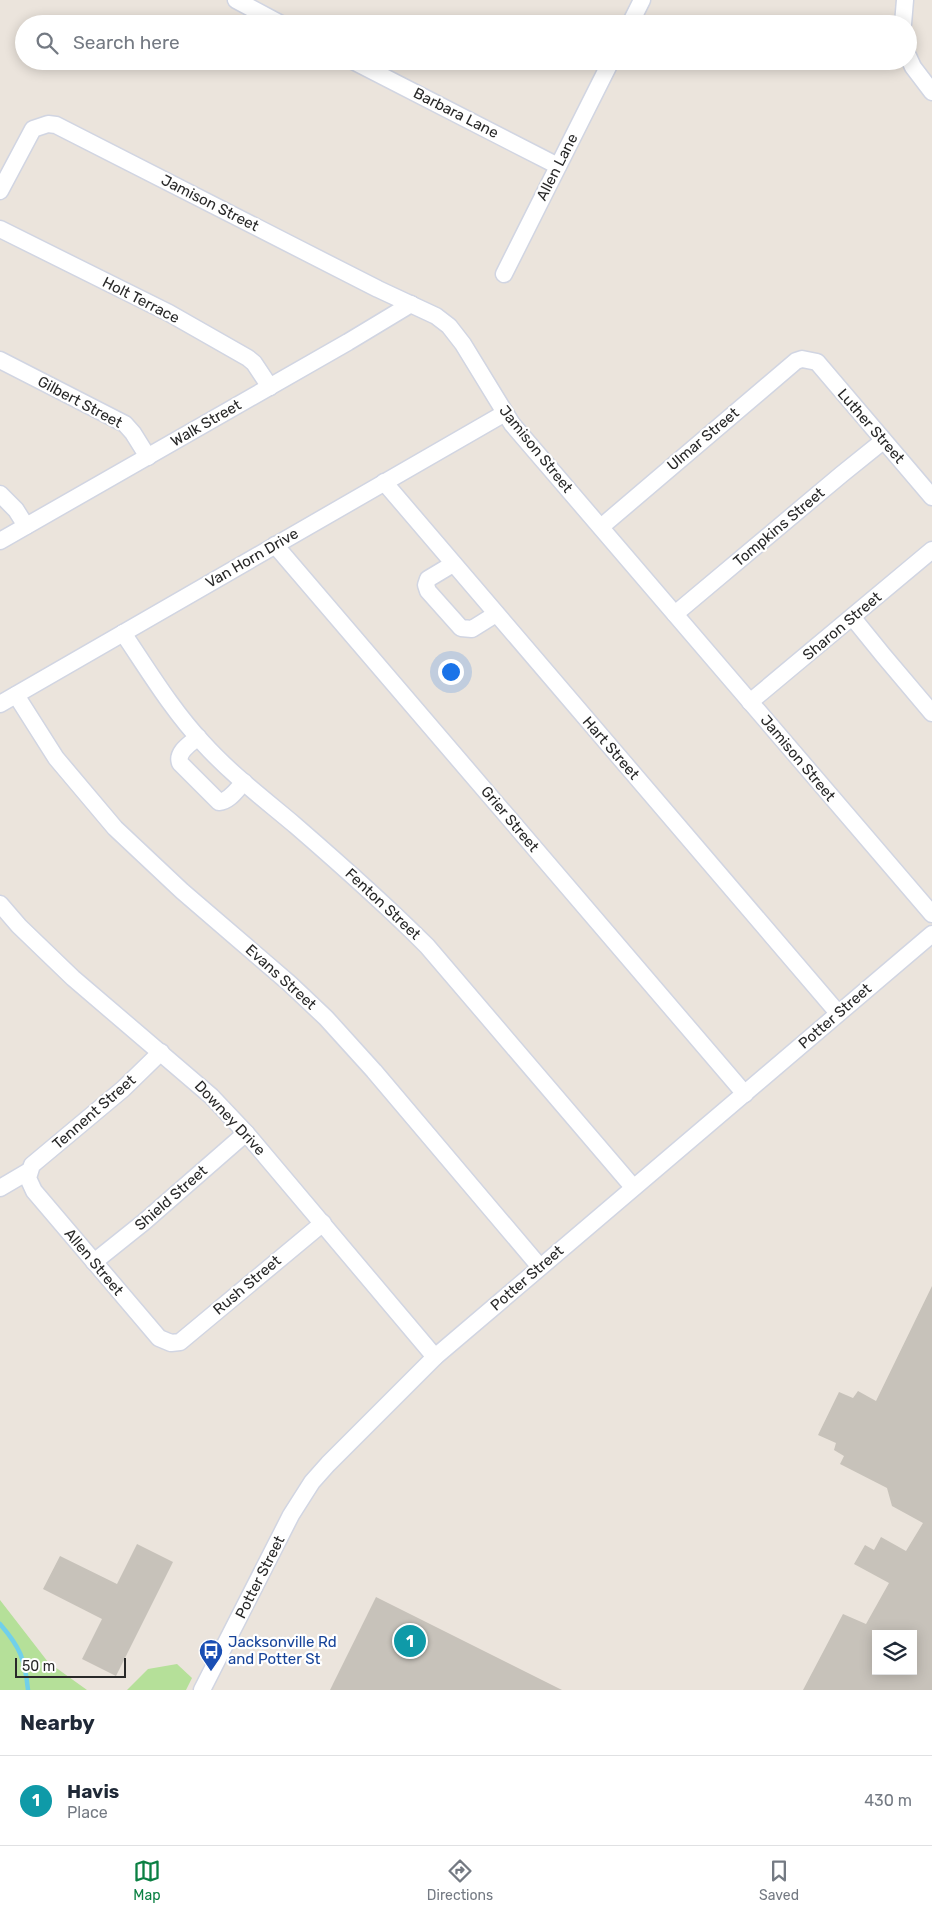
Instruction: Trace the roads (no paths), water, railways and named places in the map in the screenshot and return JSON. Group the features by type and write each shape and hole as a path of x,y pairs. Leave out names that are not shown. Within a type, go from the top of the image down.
{"street":[{"path":"236,0 264,15"},
{"path":"634,15 642,0"},
{"path":"904,15 906,0"},
{"name":"Barbara Lane","path":"371,70 558,166"},
{"name":"Allen Lane","path":"504,274 606,70"},
{"path":"916,70 932,92"},
{"name":"Jamison Street","path":"0,192 29,135 34,129 48,124 56,125 436,316 449,326 463,344 512,424 932,914"},
{"name":"Holt Terrace","path":"0,229 169,313 248,358 254,363 270,387"},
{"name":"Walk Street","path":"0,541 411,304"},
{"name":"Luther Street","path":"809,359 817,362 932,497"},
{"name":"Ulmar Street","path":"601,527 796,361 809,359"},
{"name":"Gilbert Street","path":"0,360 125,424 148,457"},
{"name":"Van Horn Drive","path":"0,704 505,413"},
{"name":"Tompkins Street","path":"675,614 883,441"},
{"name":"Hart Street","path":"384,482 838,1013"},
{"path":"0,494 16,510 26,526"},
{"name":"Grier Street","path":"275,545 745,1094"},
{"name":"Sharon Street","path":"750,702 853,618 932,550"},
{"path":"454,564 428,579 426,585 428,591 461,628 472,629 496,614"},
{"path":"853,618 932,713"},
{"name":"Fenton Street","path":"123,632 180,717 198,737 244,782 344,868 427,946 633,1187"},
{"name":"Evans Street","path":"16,694 56,758 115,828 144,857 289,983 326,1018 374,1071 540,1267"},
{"path":"198,737 179,754 178,758 180,763 219,802 230,797 244,782"},
{"name":"Downey Drive","path":"0,904 19,926 73,978 211,1096 246,1133 435,1357"},
{"name":"Potter Street","path":"202,1690 301,1498 328,1464 435,1357 932,934"},
{"name":"Tennent Street","path":"0,1188 28,1172 32,1165 123,1088 161,1052"},
{"name":"Shield Street","path":"94,1262 144,1222 246,1133"},
{"name":"Allen Street","path":"28,1172 28,1178 34,1191 159,1338 170,1343"},
{"name":"Rush Street","path":"170,1343 180,1342 323,1223"}],"waterway":[{"path":"0,1624 20,1654 28,1690"}],"place":[{"name":"Havis","path":"410,1641"},
{"name":"Jacksonville Rd and Potter St","path":"211,1672"}]}
